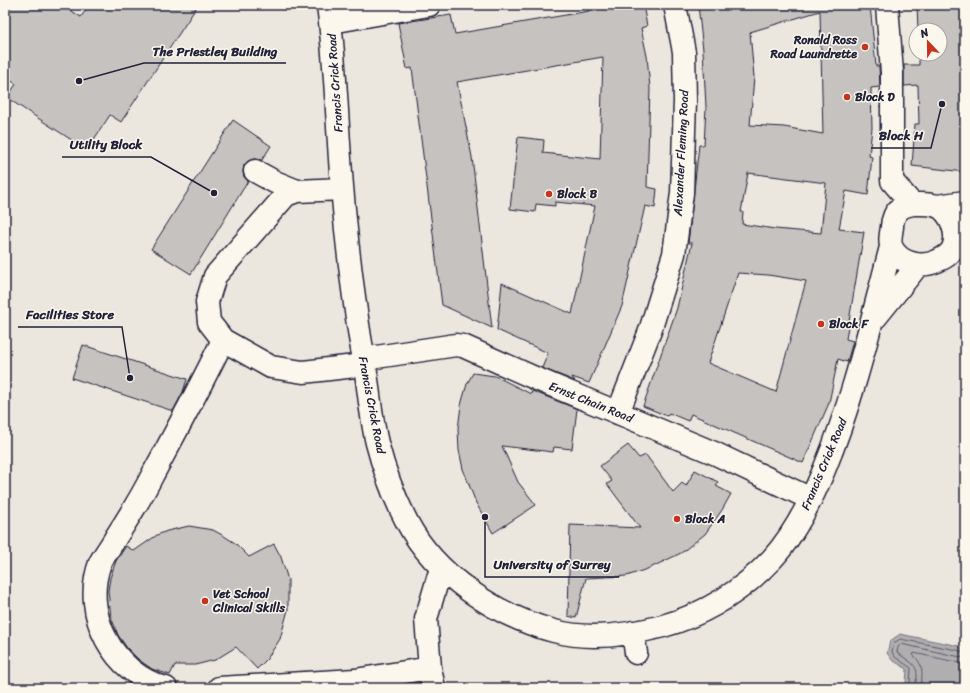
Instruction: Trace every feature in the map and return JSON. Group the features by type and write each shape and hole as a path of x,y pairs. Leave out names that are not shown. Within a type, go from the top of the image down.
{"street":[{"path":"330,14 429,5"},
{"name":"Alexander Fleming Road","path":"618,413 650,331 674,254 682,193 685,101 684,52 675,5"},
{"path":"887,5 892,73 892,181 912,204"},
{"name":"Francis Crick Road","path":"330,14 342,189 351,274 377,442 392,488 407,523 426,552 441,568 458,582 495,606 542,628 562,633 610,634 635,643 660,626 690,617 729,596 745,585 774,557 796,526 811,499 837,439 854,390 891,247"},
{"path":"255,171 275,182 297,191"},
{"path":"166,688 150,684 122,661 108,644 100,629 96,612 96,588 100,563 153,474 223,340 209,322 207,312 208,294 215,276 286,195 297,191 342,189"},
{"path":"937,206 944,211 960,233 949,255 930,264 918,265 898,256 891,247 892,220 900,209 912,204 937,206 965,202"},
{"name":"Francis Crick Road","path":"872,322 918,265"},
{"name":"Ernst Chain Road","path":"223,340 271,367 303,372 441,347 463,346 537,379 714,453 811,499"},
{"path":"219,688 355,680 432,678 426,619 441,568"}],"shaded area":[{"path":"5,5 965,5 965,688 5,688"}],"water":[{"path":"900,634 959,646 965,650 965,688 902,688 906,683 907,669 892,660 887,653 890,641"}],"building":[{"path":"5,5 62,5 81,17 89,5 198,5 121,122 110,115 87,150 7,98 16,84 5,77"},
{"name":"Block B","path":"588,5 643,5 647,26 641,28 647,56 650,88 647,187 657,189 655,208 645,206 622,306 589,383 572,377 575,381 542,368 548,353 497,330 502,283 572,314 595,206 555,202 555,206 536,204 535,212 510,209 518,137 544,140 543,153 600,159 603,57 457,82 472,157 492,328 442,305 412,68 407,69 398,23 451,15 455,34 589,11"},
{"path":"698,5 870,5 876,66 879,66 880,87 871,88 872,128 869,156 872,157 868,195 846,191 839,229 864,232 846,339 853,341 847,362 838,359 829,403 803,463 691,414 688,421 669,413 667,416 643,406 677,308 692,243 688,243 699,145 704,145 706,107 703,50","holes":["820,11 823,134 784,127 750,125 754,77 750,32","748,173 826,183 821,233 775,229 742,224 743,212 741,212","738,273 768,275 806,281 776,392 708,363"]},
{"path":"917,5 963,5 965,18 965,172 912,166 915,124 919,124 918,85 904,86 904,65 919,65 919,62 948,62 948,22 918,22"},
{"path":"233,120 271,146 262,160 254,159 248,161 244,165 244,177 248,181 191,274 151,249"},
{"path":"83,345 187,379 183,392 173,411 72,378"},
{"path":"473,373 495,376 531,394 532,391 577,409 572,449 554,447 553,452 502,446 518,482 536,505 493,533 476,503 463,469 459,450 458,429 461,405 467,384"},
{"name":"Block A","path":"628,445 639,458 646,455 673,492 682,483 686,486 695,470 718,482 716,486 731,494 705,534 681,553 650,568 627,576 586,578 576,618 568,616 570,525 640,528 607,484 612,481 600,466"},
{"name":"Vet School Clinical Skills","path":"189,526 213,530 235,543 249,557 274,544 281,557 288,580 288,610 280,639 267,659 257,669 236,647 215,660 195,665 175,665 170,675 152,669 139,660 127,648 118,635 111,617 108,591 110,578 116,561 126,546 134,551 157,535"}],"place":[{"name":"Ronald Ross Road Laundrette","path":"865,47"},
{"name":"The Priestley Building","path":"79,81"},
{"name":"Block D","path":"847,97"},
{"name":"Block H","path":"942,104"},
{"name":"Utility Block","path":"214,193"},
{"name":"Block B","path":"549,194"},
{"name":"Block F","path":"821,324"},
{"name":"Facilities Store","path":"130,378"},
{"name":"University of Surrey","path":"485,517"},
{"name":"Block A","path":"677,519"},
{"name":"Vet School Clinical Skills","path":"205,601"}]}
